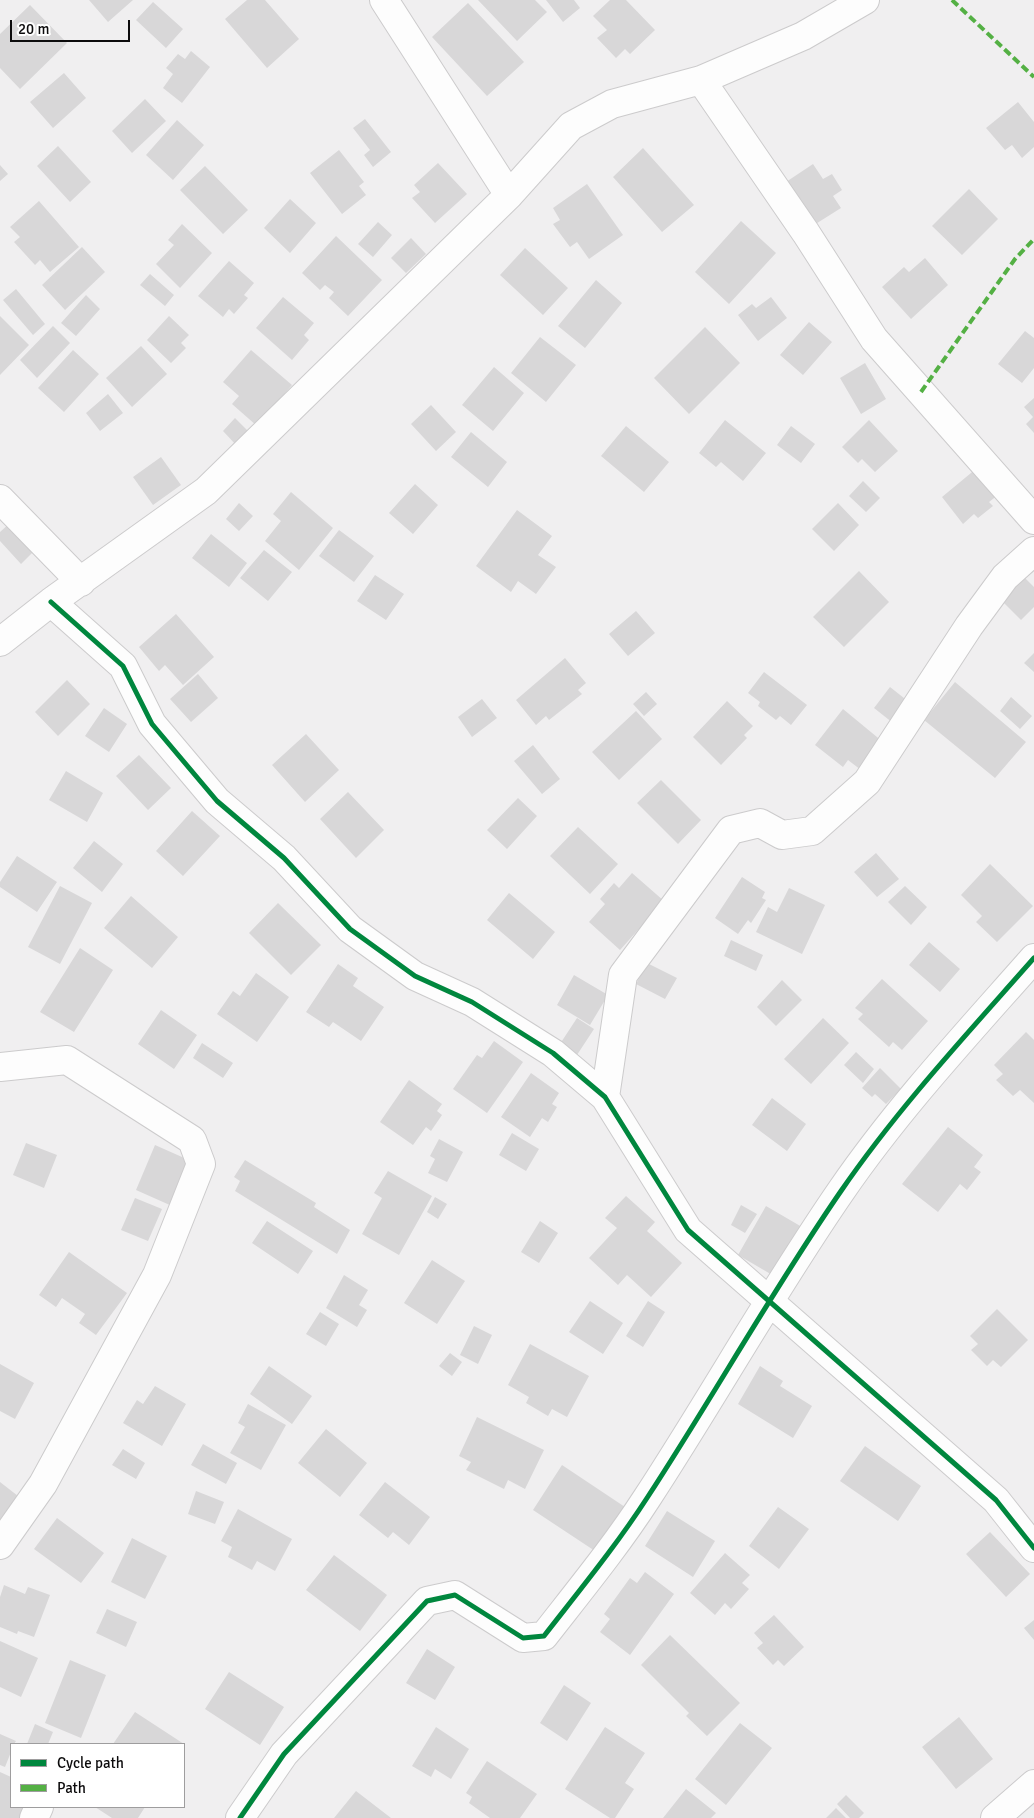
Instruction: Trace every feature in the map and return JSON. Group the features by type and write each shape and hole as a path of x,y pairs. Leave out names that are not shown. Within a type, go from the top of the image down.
{"street":[{"path":"384,0 509,196"},
{"path":"0,642 50,602 81,582 206,491 509,196 571,126 612,104 701,80 803,36 865,0"},
{"path":"701,80 806,233 874,339 1034,520"},
{"path":"0,499 81,582"},
{"path":"605,1097 623,975 731,830 760,823 782,835 812,831 867,782 969,626 1005,577 1034,551"},
{"path":"50,602 123,666 152,724 216,801 284,858 350,929 415,976 472,1002 554,1053 605,1097 688,1230 769,1299 996,1500 1034,1548"},
{"path":"240,1818 284,1754 427,1601 454,1595 524,1638 544,1636 601,1563 647,1498 769,1299 842,1190 914,1093 1034,958"},
{"path":"0,1067 67,1060 192,1140 201,1164 157,1275 43,1484 0,1545"},
{"path":"995,1818 1034,1784"}],"building":[{"path":"89,0 133,0 108,22"},
{"path":"247,0 265,0 299,39 267,68 225,19"},
{"path":"478,0 535,0 547,12 517,41"},
{"path":"546,0 574,0 580,8 563,22"},
{"path":"610,0 626,0 655,30 630,54 625,49 616,58 597,38 607,30 593,16"},
{"path":"153,2 183,29 166,48 136,20"},
{"path":"468,3 524,62 487,96 432,37"},
{"path":"30,5 67,43 20,89 0,68 0,34"},
{"path":"191,51 210,67 182,103 163,88 173,74 166,68 178,54 185,59"},
{"path":"64,73 86,98 53,128 30,102"},
{"path":"145,99 166,121 132,153 112,131"},
{"path":"1018,102 1034,122 1034,147 1022,158 1012,145 1005,150 986,128"},
{"path":"365,119 391,152 373,167 364,155 370,150 353,128"},
{"path":"177,120 204,145 173,180 146,155"},
{"path":"58,146 91,182 70,202 37,166"},
{"path":"643,148 694,205 662,232 613,177"},
{"path":"339,150 364,182 359,186 366,195 342,214 310,173"},
{"path":"438,163 467,194 435,223 412,198 420,192 414,185"},
{"path":"813,164 823,179 832,174 842,190 833,196 841,208 814,225 786,182"},
{"path":"0,165 8,174 0,181"},
{"path":"205,166 248,210 223,234 180,190"},
{"path":"587,184 623,235 589,259 577,242 570,247 553,224 560,220 553,208"},
{"path":"969,189 998,219 962,255 932,226"},
{"path":"290,199 316,223 290,253 264,228"},
{"path":"39,201 79,247 50,272 40,260 35,265 14,242 20,237 10,227"},
{"path":"741,221 776,253 729,304 695,272"},
{"path":"378,222 392,235 373,257 358,244"},
{"path":"182,224 212,253 180,288 156,264 174,245 168,240"},
{"path":"336,236 382,280 348,316 329,298 334,292 325,285 320,290 302,273"},
{"path":"411,238 426,254 406,273 391,258"},
{"path":"82,247 105,272 65,310 42,285"},
{"path":"525,248 568,288 543,315 500,275"},
{"path":"925,258 948,285 911,319 882,287 904,267 909,272"},
{"path":"229,261 254,283 244,295 248,298 234,314 229,309 223,317 198,296"},
{"path":"150,274 174,295 165,306 140,285"},
{"path":"596,280 622,303 585,348 558,326"},
{"path":"16,289 45,324 33,335 3,300"},
{"path":"86,295 100,309 76,336 61,323"},
{"path":"283,297 314,323 304,335 309,340 292,360 256,328"},
{"path":"771,297 787,318 758,341 738,315 752,304 756,308"},
{"path":"0,316 29,345 0,375"},
{"path":"169,316 189,335 181,343 186,348 171,363 147,340"},
{"path":"809,322 832,342 803,375 780,355"},
{"path":"53,326 70,343 37,378 20,360"},
{"path":"705,327 740,363 689,414 654,378"},
{"path":"1025,331 1034,338 1034,368 1022,383 998,364"},
{"path":"540,337 576,365 546,402 511,373"},
{"path":"141,346 167,374 132,407 106,378"},
{"path":"73,350 99,374 64,412 38,388"},
{"path":"251,350 292,385 257,426 232,404 239,396 223,382"},
{"path":"865,363 886,399 861,414 840,378"},
{"path":"494,367 524,393 493,431 462,405"},
{"path":"108,394 123,413 100,431 86,413"},
{"path":"1034,398 1034,433 1026,424 1033,417 1024,407"},
{"path":"431,405 456,432 436,451 411,424"},
{"path":"235,418 250,433 237,446 223,431"},
{"path":"725,420 766,453 743,481 721,462 716,467 699,453"},
{"path":"869,420 898,451 875,472 862,459 858,463 842,447"},
{"path":"626,426 669,462 644,492 601,456"},
{"path":"791,426 815,444 801,463 777,445"},
{"path":"471,432 507,462 488,487 451,457"},
{"path":"161,457 181,485 153,505 133,477"},
{"path":"977,468 998,495 989,502 993,506 978,518 974,514 963,524 942,497"},
{"path":"863,481 880,498 866,512 849,496"},
{"path":"415,484 438,505 413,534 389,513"},
{"path":"291,492 333,528 299,570 265,541 281,521 273,514"},
{"path":"239,503 253,516 239,531 226,519"},
{"path":"838,503 859,525 834,551 812,529"},
{"path":"517,510 552,536 538,555 556,567 536,594 518,581 511,592 476,566"},
{"path":"10,523 34,551 21,564 0,541 0,532"},
{"path":"339,530 374,556 354,582 319,556"},
{"path":"211,534 247,563 229,587 192,558"},
{"path":"264,550 292,572 268,601 240,578"},
{"path":"859,571 889,602 844,647 813,617"},
{"path":"375,575 404,594 386,620 357,601"},
{"path":"1024,577 1034,587 1034,607 1021,620 1001,600"},
{"path":"636,611 655,633 628,656 609,634"},
{"path":"176,614 214,657 183,685 165,665 159,671 139,647"},
{"path":"1034,653 1034,672 1024,663"},
{"path":"565,658 586,683 578,690 582,694 549,720 546,716 536,725 516,700"},
{"path":"764,672 807,705 791,725 780,716 776,720 758,706 760,702 748,693"},
{"path":"198,674 218,698 191,722 170,699"},
{"path":"67,680 90,704 58,736 35,712"},
{"path":"955,682 1026,742 995,778 924,720"},
{"path":"890,687 909,702 893,723 874,708"},
{"path":"646,692 657,704 644,716 633,704"},
{"path":"1011,697 1032,716 1020,729 1000,711"},
{"path":"482,699 497,718 472,737 458,717"},
{"path":"727,701 753,726 744,735 747,738 721,765 693,737"},
{"path":"104,708 127,724 109,752 85,736"},
{"path":"843,709 883,742 861,770 848,760 843,767 815,745"},
{"path":"636,711 662,739 619,780 592,752"},
{"path":"306,734 339,770 305,802 272,765"},
{"path":"533,745 560,779 542,794 514,761"},
{"path":"139,755 171,788 148,810 116,776"},
{"path":"66,771 103,793 87,822 49,800"},
{"path":"661,780 701,820 678,844 637,803"},
{"path":"348,792 384,830 356,858 320,819"},
{"path":"518,798 537,816 507,849 487,830"},
{"path":"192,811 220,836 183,876 156,851"},
{"path":"578,827 618,864 590,894 550,856"},
{"path":"94,841 123,864 102,892 73,868"},
{"path":"876,853 899,879 877,897 854,872"},
{"path":"17,856 57,882 37,912 0,887 0,882"},
{"path":"990,864 1033,906 997,942 976,922 982,916 961,895"},
{"path":"632,873 664,901 620,950 589,922 605,904 600,899 614,883 619,888"},
{"path":"742,877 765,892 762,898 766,900 751,923 748,920 738,934 715,918"},
{"path":"60,886 92,903 60,964 28,947"},
{"path":"905,886 927,907 911,925 888,902"},
{"path":"789,888 825,905 802,954 756,932 768,907 777,912"},
{"path":"509,893 555,932 533,959 487,920"},
{"path":"131,896 178,937 152,968 104,928"},
{"path":"278,903 321,945 291,975 249,933"},
{"path":"731,940 763,955 756,971 724,956"},
{"path":"929,942 960,969 940,992 909,965"},
{"path":"80,948 113,970 74,1032 40,1012"},
{"path":"647,963 677,978 665,999 636,984"},
{"path":"338,964 358,978 353,986 384,1007 361,1041 333,1022 329,1027 306,1012"},
{"path":"256,973 289,997 257,1042 217,1014 233,991 240,996"},
{"path":"574,975 608,995 590,1025 557,1005"},
{"path":"882,979 928,1021 902,1050 893,1042 889,1047 858,1019 863,1014 855,1008"},
{"path":"782,980 802,1000 776,1026 757,1007"},
{"path":"161,1010 197,1035 174,1069 138,1044"},
{"path":"577,1018 594,1029 575,1058 558,1047"},
{"path":"823,1018 849,1043 811,1084 784,1059"},
{"path":"1026,1032 1034,1040 1034,1103 1020,1090 1013,1096 996,1080 1003,1074 994,1065"},
{"path":"494,1041 523,1062 487,1113 453,1089 477,1055 482,1058"},
{"path":"202,1043 233,1063 223,1078 193,1058"},
{"path":"856,1052 874,1069 863,1083 844,1065"},
{"path":"880,1068 901,1089 886,1104 875,1094 872,1097 862,1088"},
{"path":"531,1073 559,1093 552,1104 557,1107 548,1122 542,1118 530,1137 501,1117"},
{"path":"409,1080 442,1104 437,1111 442,1115 431,1131 426,1127 413,1145 380,1122"},
{"path":"772,1098 806,1124 787,1151 752,1125"},
{"path":"948,1127 983,1155 974,1167 981,1172 967,1190 960,1184 938,1212 902,1184"},
{"path":"512,1133 539,1149 526,1171 499,1155"},
{"path":"439,1139 463,1152 447,1182 428,1173 435,1159 430,1156"},
{"path":"26,1143 57,1155 44,1188 13,1175"},
{"path":"155,1145 191,1161 172,1206 136,1190"},
{"path":"245,1160 316,1203 314,1207 350,1230 337,1254 235,1191 240,1181 234,1177"},
{"path":"388,1171 432,1196 399,1255 362,1234 382,1198 374,1193"},
{"path":"626,1196 655,1222 647,1231 682,1263 651,1297 627,1275 618,1285 589,1258 617,1228 605,1218"},
{"path":"435,1197 447,1204 438,1219 427,1212"},
{"path":"135,1198 162,1209 148,1241 121,1230"},
{"path":"741,1205 757,1214 745,1233 731,1225"},
{"path":"766,1206 802,1227 774,1276 738,1255"},
{"path":"267,1221 313,1251 298,1274 252,1243"},
{"path":"540,1221 558,1233 539,1263 521,1252"},
{"path":"69,1252 127,1293 96,1335 79,1323 85,1314 62,1298 56,1307 39,1295"},
{"path":"432,1260 465,1281 437,1324 404,1303"},
{"path":"344,1275 368,1290 359,1305 367,1310 357,1327 326,1308"},
{"path":"590,1301 623,1323 603,1354 569,1332"},
{"path":"648,1301 665,1312 643,1347 626,1336"},
{"path":"997,1309 1028,1340 1001,1367 993,1360 987,1366 971,1350 978,1344 970,1336"},
{"path":"320,1312 339,1324 326,1346 306,1334"},
{"path":"474,1326 492,1335 478,1364 460,1355"},
{"path":"530,1344 589,1376 567,1417 552,1409 548,1416 526,1403 529,1397 508,1385"},
{"path":"450,1353 462,1362 452,1376 439,1366"},
{"path":"0,1364 34,1383 15,1419 0,1411"},
{"path":"269,1366 312,1396 292,1424 250,1394"},
{"path":"760,1366 783,1381 780,1386 812,1406 793,1438 738,1404"},
{"path":"155,1386 186,1404 162,1446 123,1423 137,1400 143,1404"},
{"path":"248,1404 286,1425 261,1470 230,1453 245,1427 238,1423"},
{"path":"477,1417 544,1450 525,1489 508,1480 504,1489 466,1470 471,1462 459,1456"},
{"path":"326,1429 367,1463 340,1497 298,1463"},
{"path":"203,1444 237,1463 226,1484 191,1465"},
{"path":"865,1446 921,1486 898,1521 840,1481"},
{"path":"123,1449 145,1463 136,1479 112,1465"},
{"path":"562,1465 625,1507 595,1551 533,1510"},
{"path":"0,1482 18,1496 0,1520"},
{"path":"385,1482 430,1517 409,1545 393,1532 388,1538 359,1515"},
{"path":"196,1491 224,1502 215,1524 188,1514"},
{"path":"778,1507 809,1529 779,1569 749,1546"},
{"path":"238,1509 292,1539 275,1571 257,1561 252,1570 228,1557 232,1547 221,1541"},
{"path":"667,1511 715,1541 693,1577 645,1546"},
{"path":"57,1518 104,1553 81,1583 34,1549"},
{"path":"990,1532 1030,1574 1006,1597 966,1554"},
{"path":"132,1538 167,1556 145,1599 111,1582"},
{"path":"725,1553 750,1575 742,1583 749,1589 731,1609 725,1603 715,1615 690,1593"},
{"path":"334,1555 387,1595 360,1631 306,1590"},
{"path":"645,1572 674,1594 630,1655 600,1632 610,1619 604,1614 630,1578 637,1583"},
{"path":"4,1585 25,1594 28,1587 50,1595 34,1637 18,1631 17,1634 0,1627 0,1597"},
{"path":"107,1609 137,1622 126,1647 96,1633"},
{"path":"774,1615 804,1647 784,1666 778,1660 773,1665 757,1648 763,1643 754,1633"},
{"path":"1034,1620 1034,1640 1024,1628"},
{"path":"670,1635 740,1703 707,1736 686,1716 689,1713 641,1665"},
{"path":"0,1641 38,1658 21,1697 0,1687"},
{"path":"427,1649 455,1667 435,1700 406,1683"},
{"path":"70,1660 106,1675 81,1738 45,1723"},
{"path":"229,1672 284,1707 260,1745 205,1709"},
{"path":"564,1685 591,1703 567,1741 540,1723"},
{"path":"135,1712 182,1743 114,1743"},
{"path":"959,1717 993,1759 956,1789 922,1747"},
{"path":"740,1723 772,1748 726,1805 695,1779"},
{"path":"35,1724 53,1732 48,1743 27,1743"},
{"path":"436,1727 469,1749 451,1779 435,1769 431,1777 412,1766"},
{"path":"605,1727 645,1753 625,1783 634,1789 615,1818 610,1818 565,1789"},
{"path":"0,1734 16,1741 10,1743 10,1754 5,1767 0,1765"},
{"path":"487,1761 537,1794 520,1818 490,1818 469,1803 472,1797 466,1793"},
{"path":"0,1772 10,1777 10,1808 24,1808 20,1818 0,1818"},
{"path":"686,1789 716,1813 711,1818 663,1818"},
{"path":"356,1791 391,1818 334,1818"},
{"path":"846,1795 864,1813 859,1818 850,1818 837,1804"},
{"path":"97,1808 144,1808 138,1818 112,1818"},
{"path":"836,1808 846,1818 826,1818"}],"marked path":[{"path":"952,0 1034,77"},
{"path":"921,392 1015,259 1034,239"}],"cycle path":[{"path":"51,602 123,666 152,724 217,801 284,858 350,929 415,976 472,1002 553,1053 605,1097 688,1230 996,1500 1034,1548"},
{"path":"240,1818 284,1754 427,1601 455,1595 523,1638 544,1636 635,1516 791,1267 863,1160 909,1101 1034,958"}]}
